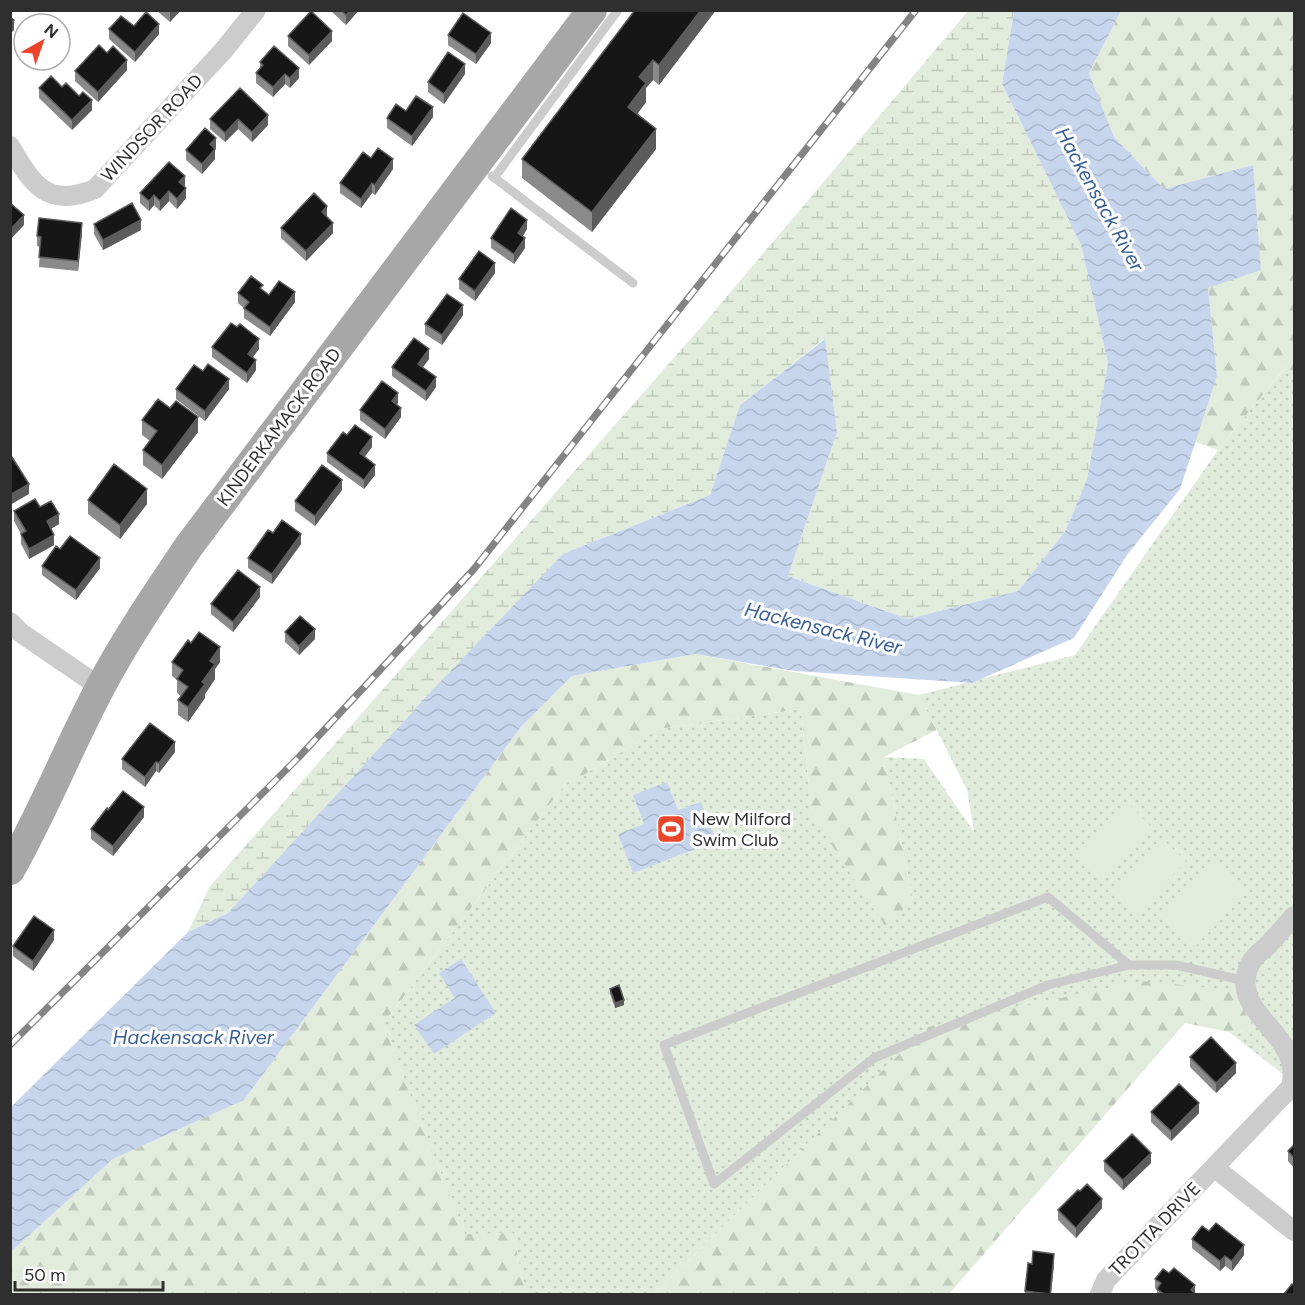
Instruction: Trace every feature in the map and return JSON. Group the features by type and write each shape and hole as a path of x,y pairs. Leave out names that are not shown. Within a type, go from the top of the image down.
{"main road":[{"name":"KINDERKAMACK ROAD","path":"10,870 27,841 100,687 136,624 189,546 486,170 592,10"}],"street":[{"name":"WINDSOR ROAD","path":"10,146 27,176 39,187 51,193 67,196 81,195 95,189 223,51 256,10"},
{"path":"10,622 21,633 100,687"},
{"path":"1246,981 1251,961 1294,916"},
{"name":"TROTTA DRIVE","path":"1100,1294 1106,1280 1291,1087 1293,1079 1291,1057 1286,1047 1250,1002 1246,981"},
{"path":"1215,1168 1294,1231"}],"lane":[{"path":"618,10 486,170 633,283"},
{"path":"1129,965 1048,897 664,1045 714,1184 874,1058 1048,985 1129,965 1176,965 1246,981"}],"green space":[{"path":"968,11 1014,11 1002,84 1081,245 1108,363 1087,479 1066,530 1018,591 908,619 788,576 837,432 824,339 740,405 710,495 563,554 228,913 188,932 210,886 701,327"},
{"path":"1121,11 1294,11 1294,373 1286,366 1218,450 1195,442 1217,376 1208,288 1253,165 1164,189 1114,137 1089,73"},
{"path":"1287,365 1294,373 1294,1083 1229,1032 1254,1029 1234,990 927,1027 654,1294 526,1294 513,1233 465,1235 383,1024 562,788 659,729 801,709 812,815 913,901 884,757 924,759 974,832 967,790 919,695 1075,655 1218,450"},
{"path":"695,654 919,695 937,730 884,757 913,901 885,926 812,815 801,709 659,729 562,788 383,1024 465,1234 513,1233 526,1294 11,1294 11,1252 113,1159 244,1100 521,727 572,676"},
{"path":"1128,803 1151,826 1102,876 1079,853"},
{"path":"1163,839 1186,861 1137,912 1114,889"},
{"path":"1214,863 1246,894 1193,949 1161,917"},
{"path":"1141,981 1234,990 1254,1029 1229,1032 1185,1023 949,1294 654,1294 927,1027"}],"water":[{"name":"Hackensack River","path":"1014,11 1121,11 1089,73 1114,137 1164,189 1253,165 1261,270 1208,288 1217,376 1180,489 1127,555 1074,638 972,683 795,671 695,654 572,676 521,727 244,1100 113,1159 11,1252 11,1107 188,932 228,913 440,682 563,554 710,495 740,405 825,339 837,432 788,576 908,619 1018,591 1066,530 1087,479 1108,363 1081,245 1002,84"},
{"name":"New Milford Swim Club","path":"667,782 678,810 701,802 716,841 633,873 618,834 644,824 633,795"},
{"path":"461,959 496,1013 434,1054 414,1025 455,998 439,973"}],"building":[{"path":"635,10 701,10 659,65 653,60 639,77 646,83 628,107 656,129 592,212 522,159"},
{"path":"311,11 332,31 309,55 288,36"},
{"path":"146,12 159,24 135,52 109,29 121,16 134,26"},
{"path":"463,13 491,33 476,54 448,35"},
{"path":"99,45 107,53 113,46 127,60 98,92 75,71"},
{"path":"274,46 299,68 290,78 285,74 273,87 256,73 263,65 260,62"},
{"path":"448,52 465,64 444,94 428,82"},
{"path":"51,76 62,87 66,83 79,96 83,92 92,100 72,120 39,88"},
{"path":"240,88 268,115 252,132 238,119 225,133 210,119"},
{"path":"416,96 433,107 412,136 387,118 396,104 406,111"},
{"path":"205,128 216,138 210,144 215,149 202,164 186,150"},
{"path":"378,148 393,159 375,185 372,183 361,199 340,183 363,152 371,158"},
{"path":"169,162 185,176 179,182 186,188 177,199 169,191 160,201 154,195 149,201 140,193"},
{"path":"314,193 327,206 322,212 333,223 306,251 281,228"},
{"path":"10,203 24,215 10,230"},
{"path":"132,203 141,220 103,240 94,224"},
{"path":"511,208 527,220 518,233 525,238 514,254 491,238"},
{"path":"39,218 82,223 78,261 39,257 41,237 37,236"},
{"path":"479,251 495,263 475,291 459,279"},
{"path":"251,276 263,285 260,288 269,295 279,281 295,292 270,327 244,308 249,302 238,293"},
{"path":"447,294 463,305 442,335 425,324"},
{"path":"231,323 237,327 240,324 259,339 248,354 256,360 247,373 212,347"},
{"path":"414,338 429,349 418,364 436,377 426,391 392,367"},
{"path":"208,364 229,379 205,411 176,389 194,365 203,371"},
{"path":"382,381 398,393 392,401 401,408 385,429 360,410"},
{"path":"158,399 170,408 176,401 198,417 162,465 143,450 157,431 142,420"},
{"path":"355,425 372,437 360,453 375,465 364,480 327,453 343,432 347,435"},
{"path":"10,454 29,484 10,495"},
{"path":"114,464 147,489 120,525 88,500"},
{"path":"322,465 342,480 315,516 295,501"},
{"path":"35,499 40,507 51,501 59,514 47,521 54,535 29,549 21,534 26,531 14,511"},
{"path":"282,520 301,534 272,574 248,558 268,530 273,533"},
{"path":"70,536 100,558 76,590 42,566 56,546 60,549"},
{"path":"238,570 260,587 233,622 211,604"},
{"path":"300,616 315,629 299,646 285,632"},
{"path":"199,632 220,647 210,661 215,664 202,682 205,684 188,707 178,700 188,687 177,679 183,670 172,662 188,640 191,643"},
{"path":"150,723 175,742 145,777 122,759"},
{"path":"123,791 144,807 113,846 91,829"},
{"path":"34,916 54,930 33,961 13,946"},
{"path":"619,985 624,1000 615,1003 610,989"},
{"path":"1211,1037 1236,1063 1216,1083 1190,1057"},
{"path":"1179,1084 1199,1103 1171,1131 1151,1112"},
{"path":"1132,1134 1151,1153 1123,1180 1104,1161"},
{"path":"1294,1145 1294,1158 1288,1151"},
{"path":"1087,1184 1102,1199 1076,1228 1058,1210"},
{"path":"1216,1223 1244,1245 1232,1261 1225,1256 1220,1261 1192,1239 1202,1226 1209,1231"},
{"path":"1033,1251 1054,1254 1050,1294 1025,1291 1028,1263 1032,1264"},
{"path":"1174,1268 1195,1285 1191,1290 1196,1294 1164,1294 1157,1289 1161,1283 1155,1279 1163,1269 1169,1273"},
{"path":"1292,1284 1294,1294 1284,1294"}],"railway":[{"path":"10,1045 299,757 474,569 916,10"}],"place":[{"name":"New Milford Swim Club","path":"671,829"}]}
